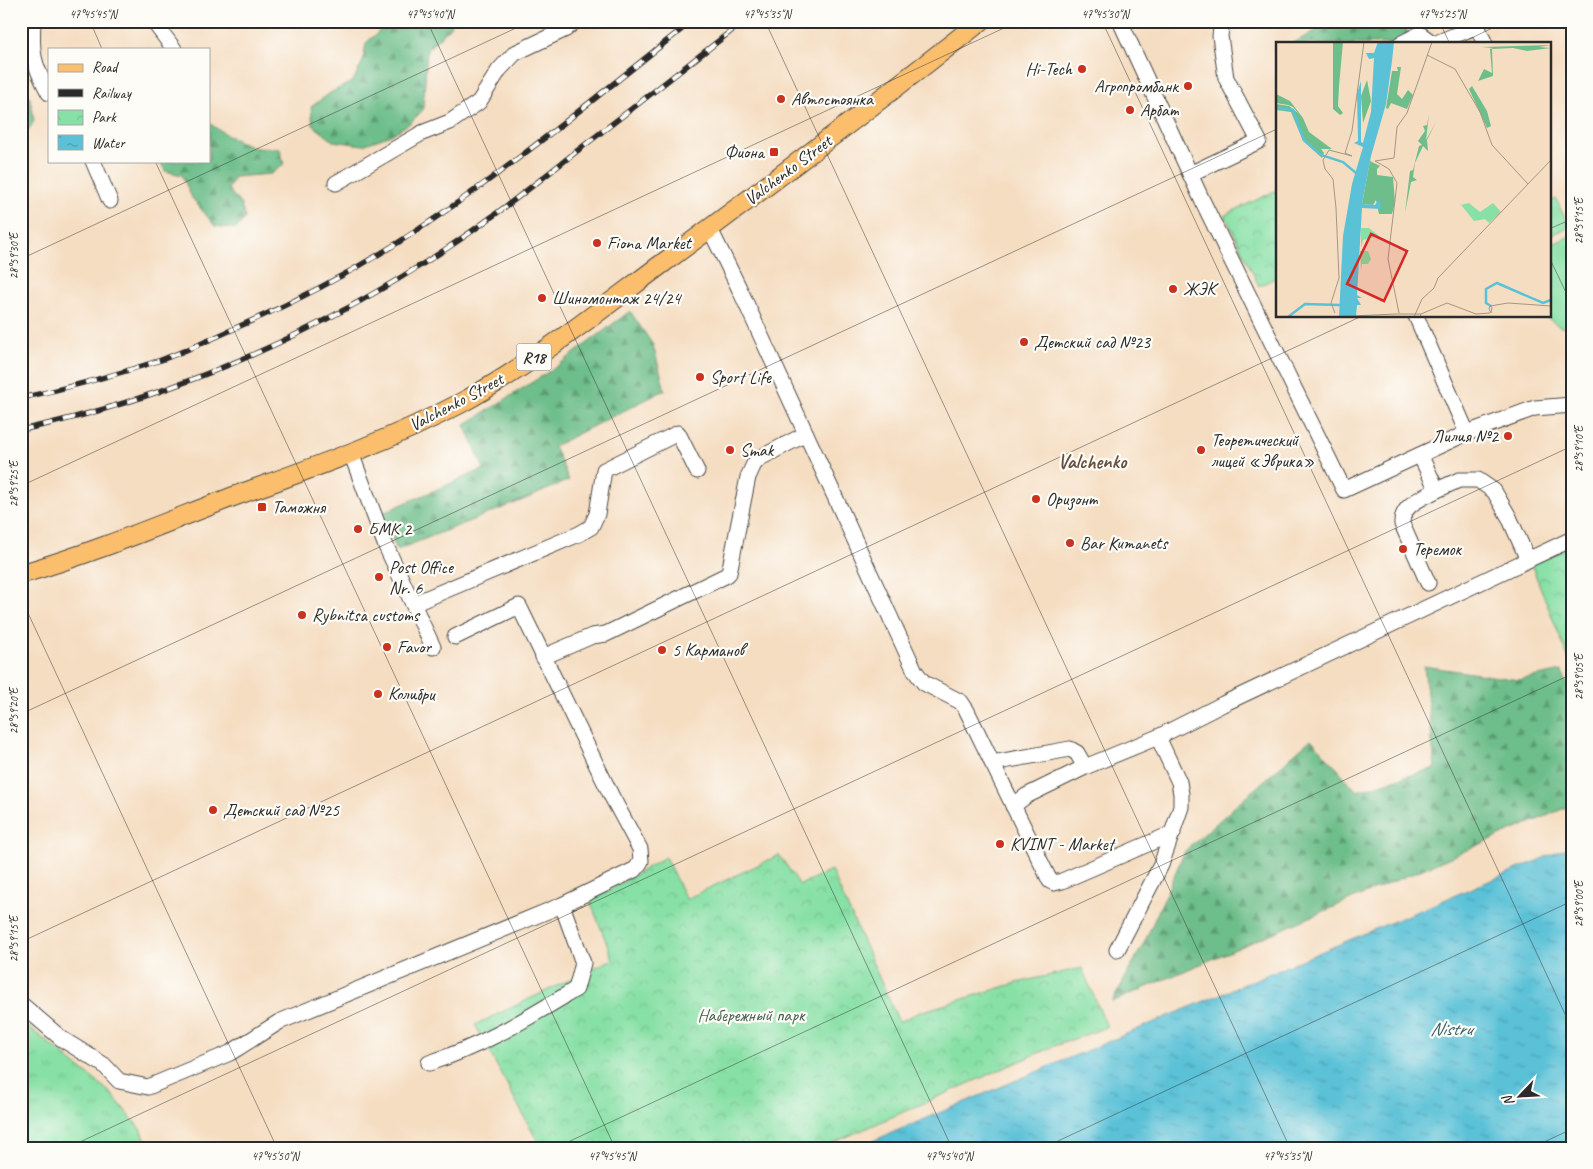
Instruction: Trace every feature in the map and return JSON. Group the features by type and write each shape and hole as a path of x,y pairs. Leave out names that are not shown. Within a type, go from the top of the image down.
{"main road":[{"name":"Valchenko Street","path":"21,574 93,550 351,452 435,416 496,382 582,323 710,229 981,21"}],"street":[{"path":"33,21 32,49 38,73 48,91"},
{"path":"153,21 173,48"},
{"path":"336,183 422,133 450,122 480,102 499,70 515,53 566,29 575,21"},
{"path":"1120,21 1190,174 1344,490 1467,433 1535,408 1572,405"},
{"path":"1190,174 1259,141 1226,78 1220,36 1222,21"},
{"path":"1438,42 1479,24 1484,42"},
{"path":"1404,42 1420,34 1431,42"},
{"path":"93,162 110,201"},
{"path":"710,229 915,671 924,683 961,702 967,710 1047,876 1054,883 1173,833"},
{"path":"1417,318 1467,433"},
{"path":"413,604 579,534 591,527 598,514 604,470 678,433 696,471"},
{"path":"542,657 592,636 606,634 727,575 729,573 748,477 754,464 769,452 806,434"},
{"path":"351,452 386,544 433,647"},
{"path":"1420,455 1437,490"},
{"path":"1428,583 1402,524 1401,517 1413,502 1458,480 1478,480 1494,491 1528,560"},
{"path":"1013,806 1026,796 1085,767 1158,737 1223,704 1572,539"},
{"path":"21,1004 62,1039 104,1066 119,1081 148,1087 230,1053 279,1022 562,905 636,869 641,861 640,849 542,657 519,606 455,637"},
{"path":"1117,950 1153,882 1173,833 1181,807 1181,794 1172,765 1158,737"},
{"path":"992,763 1070,749 1077,753 1085,767"},
{"path":"429,1063 460,1053 499,1035 576,989 583,963 562,905"}],"green space":[{"path":"391,21 452,21 450,27 427,50 423,110 410,123 391,135 363,145 333,141 313,125 311,107 330,93 353,81 363,61 366,43"},
{"path":"1342,21 1404,21 1408,38 1403,42 1295,42 1323,27"},
{"path":"21,83 30,98 34,121 21,142"},
{"path":"210,124 228,136 255,148 280,148 284,164 271,174 234,177 228,189 241,205 245,218 236,229 215,226 192,198 182,175 165,171 160,162 210,162"},
{"path":"1276,190 1276,278 1259,286 1225,215"},
{"path":"1556,199 1569,227 1550,236 1550,202"},
{"path":"1572,235 1572,328 1561,327 1547,318 1550,318 1550,246"},
{"path":"630,311 653,345 665,390 554,446 569,480 397,550 382,513 484,469 465,425 556,367"},
{"path":"1572,545 1572,667 1531,564"},
{"path":"1424,666 1519,680 1562,671 1572,695 1572,805 1112,1002 1145,941 1185,851 1311,739 1357,791 1435,768"},
{"name":"Набережный парк","path":"779,855 800,885 831,870 899,1022 920,1012 1016,983 1082,968 1107,1027 1052,1047 821,1148 541,1148 475,1025 613,959 590,901 665,857 686,899"},
{"path":"21,1021 111,1093 140,1129 150,1148 21,1148"}],"water":[{"name":"Nistru","path":"1572,846 1572,1148 856,1148"}],"railway":[{"path":"21,398 91,381 161,360 261,317 341,276 399,242 475,190 692,21"},
{"path":"21,430 77,417 188,381 295,335 346,309 397,280 479,226 744,21"}],"place":[{"name":"Hi-Tech","path":"1082,69"},
{"name":"Агропромбанк","path":"1188,86"},
{"name":"Автостоянка","path":"781,99"},
{"name":"Арбат","path":"1130,110"},
{"name":"Фиона","path":"774,152"},
{"name":"Fiona Market","path":"597,243"},
{"name":"ЖЭК","path":"1173,289"},
{"name":"Шиномонтаж 24/24","path":"542,298"},
{"name":"Детский сад №23","path":"1024,342"},
{"name":"Sport Life","path":"700,377"},
{"name":"Лилия №2","path":"1508,436"},
{"name":"Smak","path":"730,450"},
{"name":"Теоретический лицей «Эврика»","path":"1201,450"},
{"name":"Оризонт","path":"1036,499"},
{"name":"Таможня","path":"262,507"},
{"name":"БМК 2","path":"358,529"},
{"name":"Bar Kumanets","path":"1070,543"},
{"name":"Теремок","path":"1403,549"},
{"name":"Post Office Nr. 6","path":"379,577"},
{"name":"Rybnitsa customs","path":"302,615"},
{"name":"Favor","path":"387,647"},
{"name":"5 Карманов","path":"662,650"},
{"name":"Колибри","path":"378,694"},
{"name":"Детский сад №25","path":"213,810"},
{"name":"KVINT - Market","path":"1000,844"}],"district":[{"name":"Valchenko","path":"1092,461"}]}
